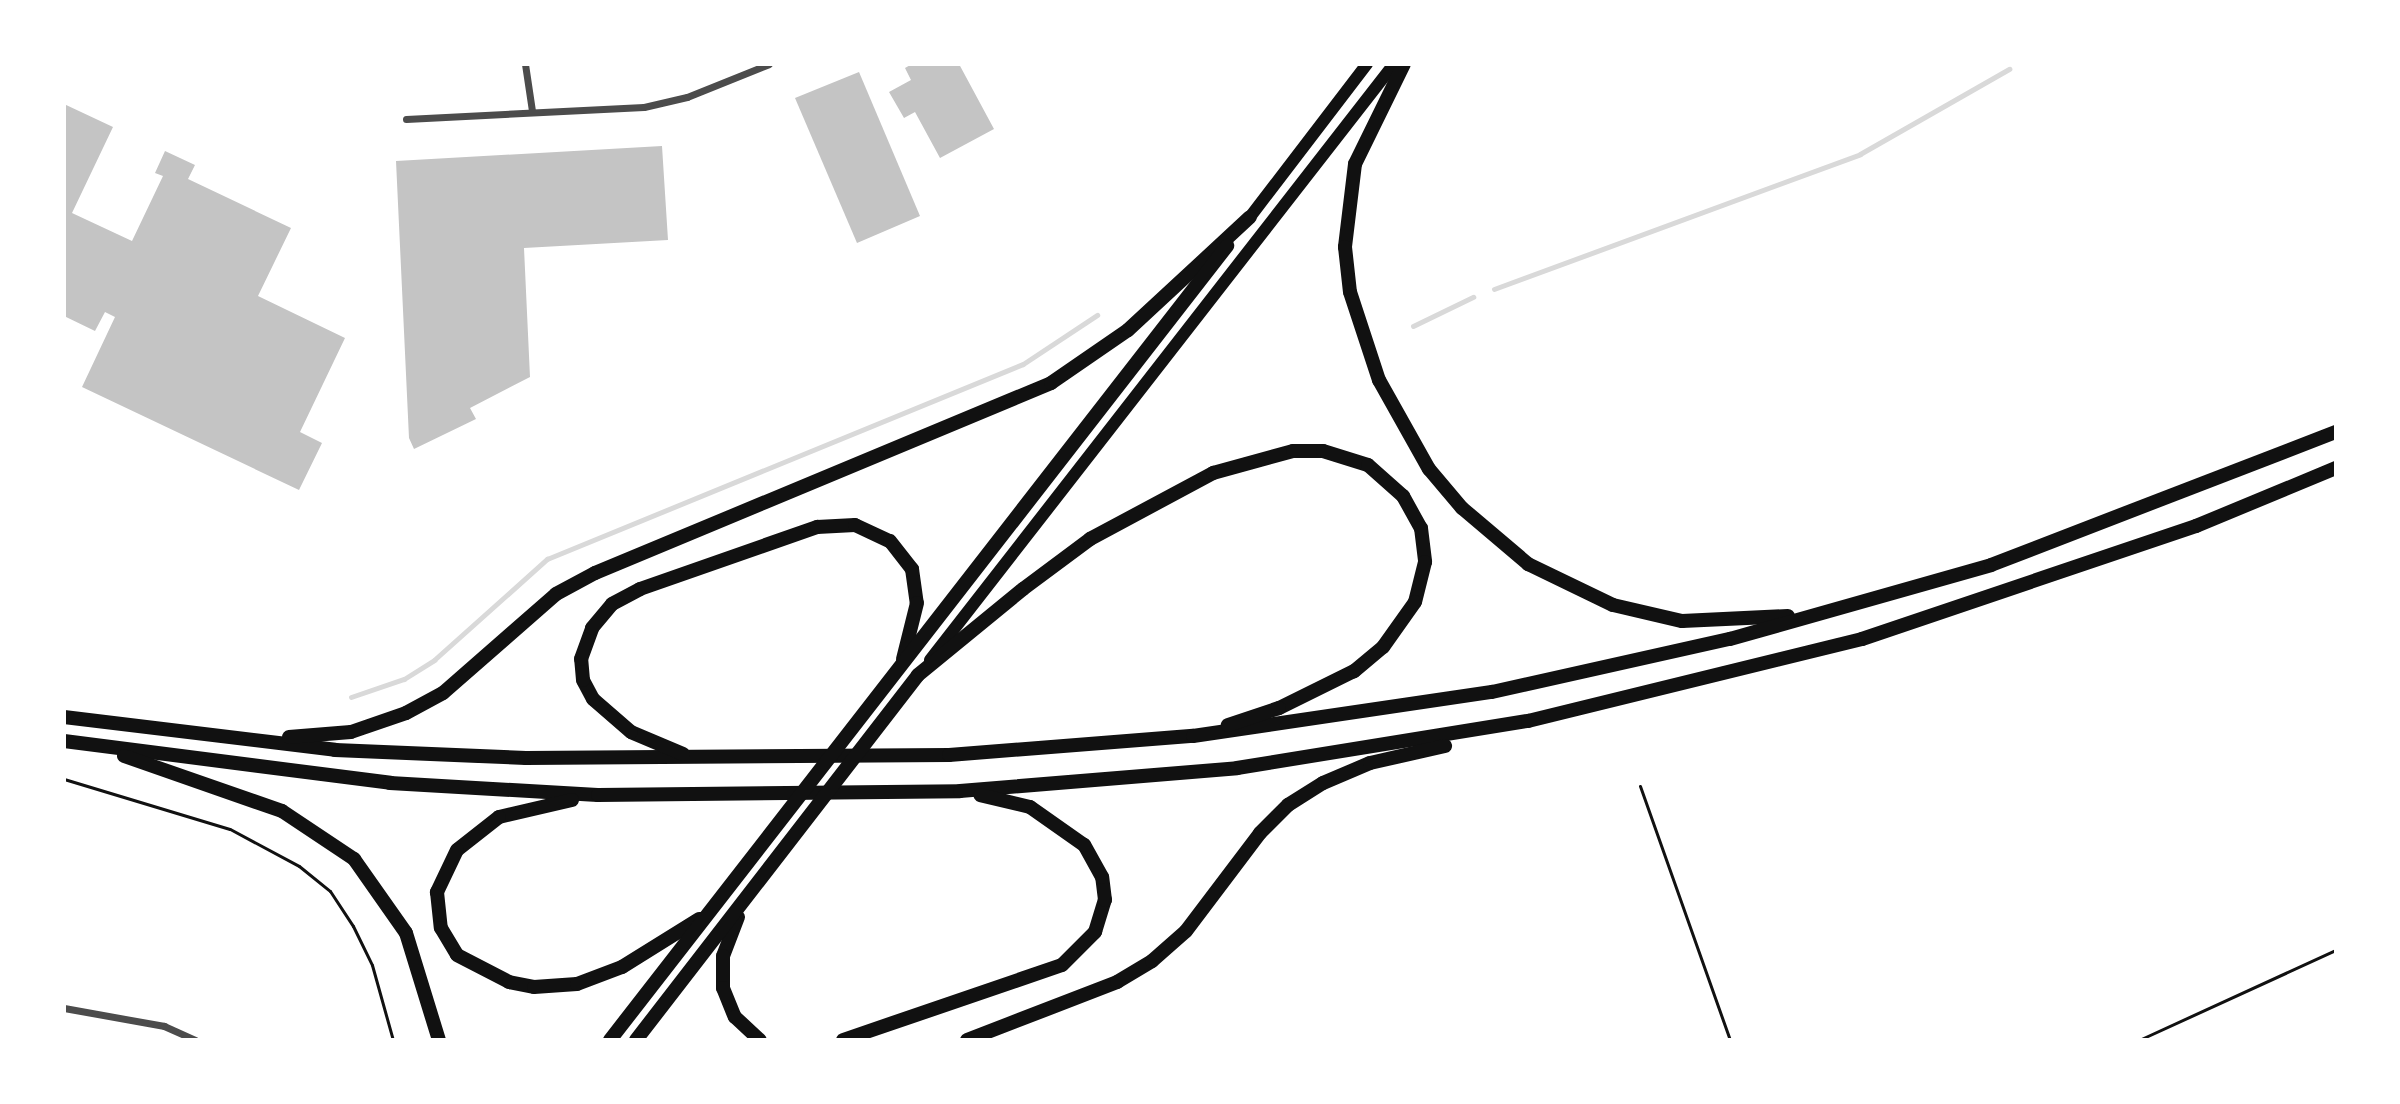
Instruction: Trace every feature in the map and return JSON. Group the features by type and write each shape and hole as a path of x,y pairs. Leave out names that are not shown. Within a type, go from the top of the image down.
{"highway":[{"path":"610,1040 1367,64"},
{"path":"636,1040 1394,64"},
{"path":"1404,64 1355,164 1345,247 1353,304 1379,380 1429,469 1462,508 1528,564 1613,605 1682,621 1723,621 1844,608"},
{"path":"195,734 330,736 406,713 454,685 547,601 595,573 1051,383 1128,330 1250,217"},
{"path":"64,717 390,754 719,760 949,755 1193,736 1416,705 1593,673 1844,608 2036,550 2336,432"},
{"path":"918,675 1090,539 1213,473 1293,451 1323,451 1368,465 1403,496 1421,528 1422,581 1407,617 1383,647 1339,680 1279,708 1193,736"},
{"path":"967,1040 1117,982 1152,961 1186,931 1260,833 1288,805 1323,783 1370,763 1528,721 1748,670 1935,617 2196,526 2336,468"},
{"path":"719,760 659,747 631,732 593,699 581,667 583,647 612,604 640,589 797,533 855,525 890,541 903,554 916,583 913,627 899,671"},
{"path":"64,741 375,781 598,795 709,795 960,791 1265,764 1528,721"},
{"path":"93,745 282,811 354,859 406,933 439,1040"},
{"path":"843,1040 1062,965 1095,932 1103,888 1084,845 1030,807 960,791"},
{"path":"598,795 499,817 457,850 440,880 437,901 441,928 457,955 509,982 534,987 577,984 622,967 709,912"},
{"path":"748,895 721,968 728,1005 760,1040"}],"street":[{"path":"525,64 532,111"},
{"path":"406,119 663,104 769,64"},
{"path":"64,1008 164,1026 195,1040"}],"path":[{"path":"64,779 230,829 299,866 330,891 353,926 372,965 393,1040"},
{"path":"1640,786 1730,1040"},
{"path":"2139,1040 2336,950"}],"building":[{"path":"912,64 959,64 994,129 940,158 915,112 904,118 889,92 911,80 905,68"},
{"path":"859,72 920,216 857,243 795,98"},
{"path":"64,104 113,127 72,213 132,241 163,176 155,173 165,151 195,165 188,179 291,228 258,296 345,338 300,432 322,443 299,490 82,387 115,317 105,312 95,331 64,316"},
{"path":"662,146 668,240 524,248 530,377 470,408 476,419 414,449 409,438 396,161"}],"waterway":[{"path":"1494,289 1860,154 2009,69"},
{"path":"1413,326 1473,297"},
{"path":"351,697 404,679 434,660 547,559 1023,364 1097,315"}]}
